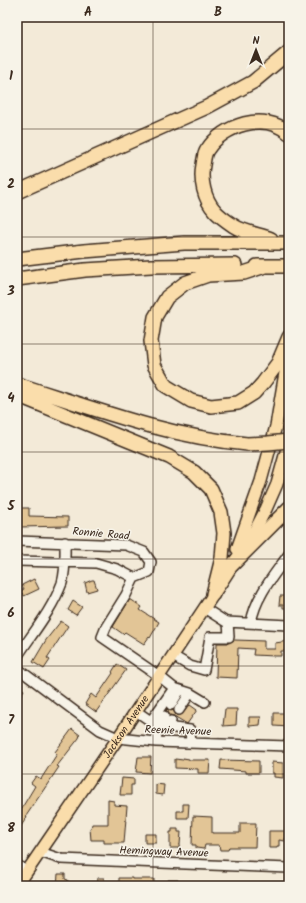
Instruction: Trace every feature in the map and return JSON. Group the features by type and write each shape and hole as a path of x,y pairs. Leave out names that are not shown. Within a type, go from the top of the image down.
{"highway":[{"path":"17,192 207,107 253,82 289,52"},
{"path":"287,243 235,227 215,211 205,194 202,172 206,151 220,134 242,124 260,122 282,126 289,133"},
{"path":"17,259 84,251 184,243 287,243"},
{"path":"17,279 85,270 151,266 287,266"},
{"path":"265,266 244,272 208,275 185,284 167,297 155,318 151,340 154,365 166,386 190,401 212,406 238,403 254,393 263,384 278,363 289,337"},
{"path":"17,384 130,420 186,434 247,444 289,441"},
{"path":"17,395 169,457 194,472 211,489 221,512 224,533 222,558 213,594"},
{"path":"232,565 289,508"}],"main road":[{"name":"Jackson Avenue","path":"232,565 261,481 276,426 289,349"},
{"name":"Jackson Avenue","path":"17,886 118,738 232,565 266,509 277,484 289,441"}],"street":[{"name":"Ronnie Road","path":"17,541 126,545 144,552 151,562 149,572 134,578"},
{"path":"17,657 52,603 62,582 65,562 65,542"},
{"path":"251,623 252,612 256,602 289,554"},
{"path":"17,561 96,563 117,569 134,578 126,595 106,627 102,637 177,689 190,693 205,702"},
{"path":"204,608 228,622 289,625"},
{"path":"172,656 190,666 204,670 210,637 229,637 228,622"},
{"name":"Reenie Avenue","path":"17,668 100,730 118,738 156,742 289,746"},
{"path":"177,689 175,707 190,693"},
{"path":"156,742 162,722 177,689"},
{"path":"136,711 162,722 190,730 191,743"},
{"name":"Hemingway Avenue","path":"40,852 61,859 289,868"},
{"path":"17,864 26,872"}],"building":[{"path":"19,508 29,508 29,516 68,517 68,526 19,527"},
{"path":"34,579 39,589 24,596 21,591 24,589 22,585"},
{"path":"94,580 97,589 87,592 85,583"},
{"path":"280,596 289,596 288,608 283,608 283,605 279,605"},
{"path":"130,599 142,607 140,610 159,622 150,638 149,637 144,644 125,632 123,634 113,627"},
{"path":"73,601 82,607 76,615 68,610"},
{"path":"61,621 68,626 47,658 50,660 44,669 33,662 46,640"},
{"path":"234,640 264,641 264,649 275,649 275,643 289,641 288,651 281,651 281,656 253,655 254,649 238,648 237,678 216,677 217,643 229,643"},
{"path":"117,664 126,670 96,712 85,704 91,694 96,698 113,673 112,672"},
{"path":"17,685 24,690 17,701"},
{"path":"190,705 197,710 187,724 170,715 166,710 173,710 176,715 181,715"},
{"path":"225,709 237,709 236,725 223,726"},
{"path":"274,713 285,713 285,718 289,718 289,727 274,726"},
{"path":"249,717 261,717 260,725 249,726"},
{"path":"72,729 80,735 79,738 57,766 59,767 17,832 17,816 35,786 31,783 36,776 41,779 57,754 55,752"},
{"path":"138,757 151,757 150,773 136,772"},
{"path":"183,758 189,760 210,760 209,773 198,773 198,769 175,768 175,759 183,760"},
{"path":"221,760 259,761 259,773 246,773 246,771 220,769"},
{"path":"272,762 283,763 283,778 274,777 274,773 272,773"},
{"path":"122,778 134,779 134,785 131,785 131,795 120,795"},
{"path":"156,784 164,785 163,795 156,794"},
{"path":"108,800 114,801 114,805 127,806 124,843 104,843 104,840 91,840 90,828 92,824 108,824"},
{"path":"183,804 189,804 188,818 177,818 177,811 183,811"},
{"path":"193,816 212,817 212,833 240,833 240,823 256,823 255,847 229,847 228,850 220,850 219,845 205,845 204,849 196,848 196,845 192,845"},
{"path":"172,829 178,829 178,832 181,832 179,848 170,848 170,832 172,832"},
{"path":"269,831 285,831 285,841 279,840 279,846 277,846 277,848 269,848"},
{"path":"145,834 156,834 156,843 145,843"},
{"path":"58,874 65,874 65,879 68,880 67,886 57,886"},
{"path":"98,878 104,878 104,886 97,886"},
{"path":"119,878 154,879 154,886 119,886"},
{"path":"168,880 178,880 178,886 167,886"}]}
